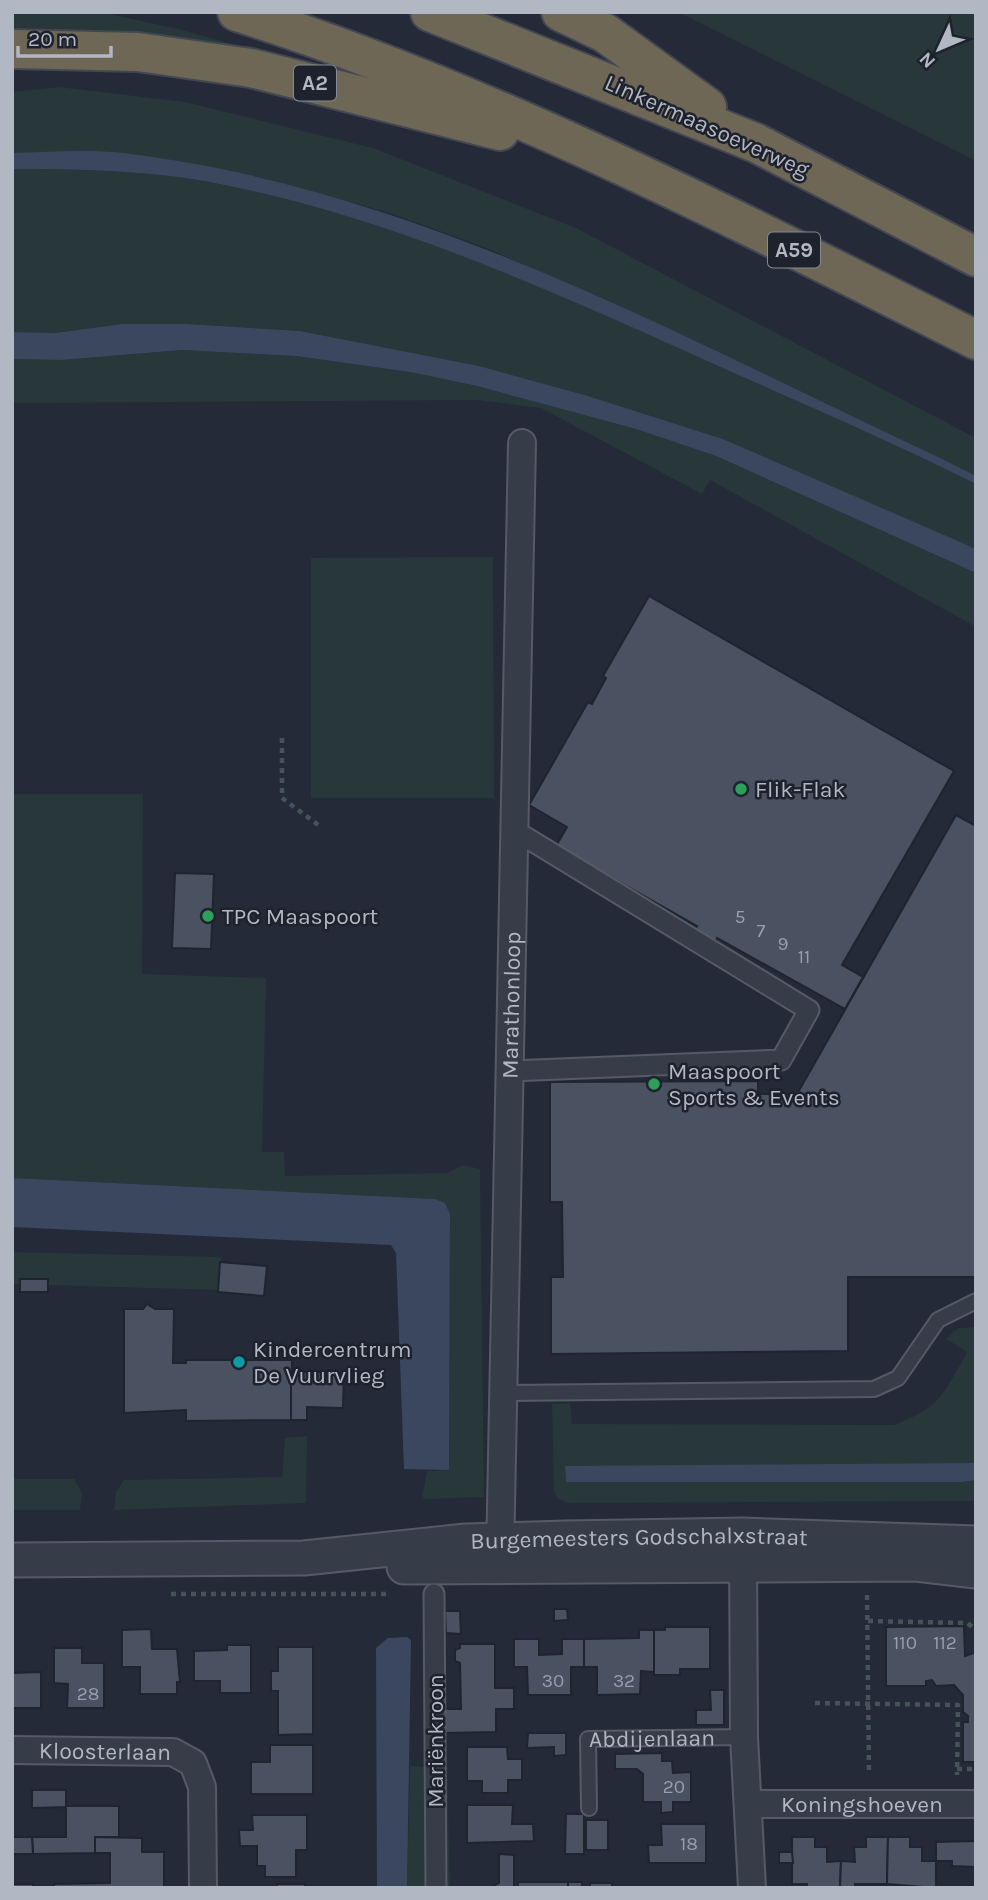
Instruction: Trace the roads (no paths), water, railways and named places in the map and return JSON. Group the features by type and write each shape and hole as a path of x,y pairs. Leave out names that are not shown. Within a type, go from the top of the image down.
{"highway":[{"name":"A59","path":"237,12 341,45 512,114 976,340"},
{"name":"Linkermaasoeverweg","path":"430,12 756,144 976,257"},
{"path":"561,12 605,33 756,144"},
{"name":"A2","path":"12,49 138,52 251,68 611,161"}],"street":[{"name":"Marathonloop","path":"500,1554 522,443"},
{"path":"510,1072 781,1060 810,1010 514,830"},
{"name":"Burgemeesters Godschalxstraat","path":"12,1560 304,1558 466,1541 500,1554 976,1543"},
{"name":"Burgemeesters Godschalxstraat","path":"743,1550 976,1571"},
{"name":"Abdijenlaan","path":"743,1550 744,1737 752,1888"},
{"name":"Mariënkroon","path":"434,1594 436,1888"},
{"name":"Kloosterlaan","path":"12,1749 173,1752 193,1763 202,1787 204,1888"},
{"name":"Koningshoeven","path":"748,1804 976,1804"}],"lane":[{"path":"503,1393 874,1389 898,1378 938,1320 976,1301"},
{"name":"Abdijenlaan","path":"589,1808 588,1739 744,1737"}],"water":[{"path":"12,153 123,153 231,171 337,198 441,232 543,272 743,363 976,476 976,484 871,434 574,302 450,251 387,229 258,192 192,179 102,171 12,169"},
{"path":"122,324 187,324 300,331 479,366 588,396 723,439 967,545 976,550 976,573 716,456 636,429 477,386 410,372 296,356 182,350 61,360 12,359 12,332 55,333"},
{"path":"12,1178 435,1199 445,1203 450,1214 449,1470 404,1469 396,1253 391,1245 12,1227"},
{"path":"976,1463 976,1480 962,1482 566,1482 565,1466"},
{"path":"407,1637 411,1640 407,1888 377,1888 376,1648 388,1638"}],"place":[{"name":"Flik-Flak","path":"741,789"},
{"name":"TPC Maaspoort","path":"208,916"},
{"name":"Maaspoort Sports & Events","path":"654,1084"},
{"name":"Kindercentrum De Vuurvlieg","path":"239,1362"}]}
